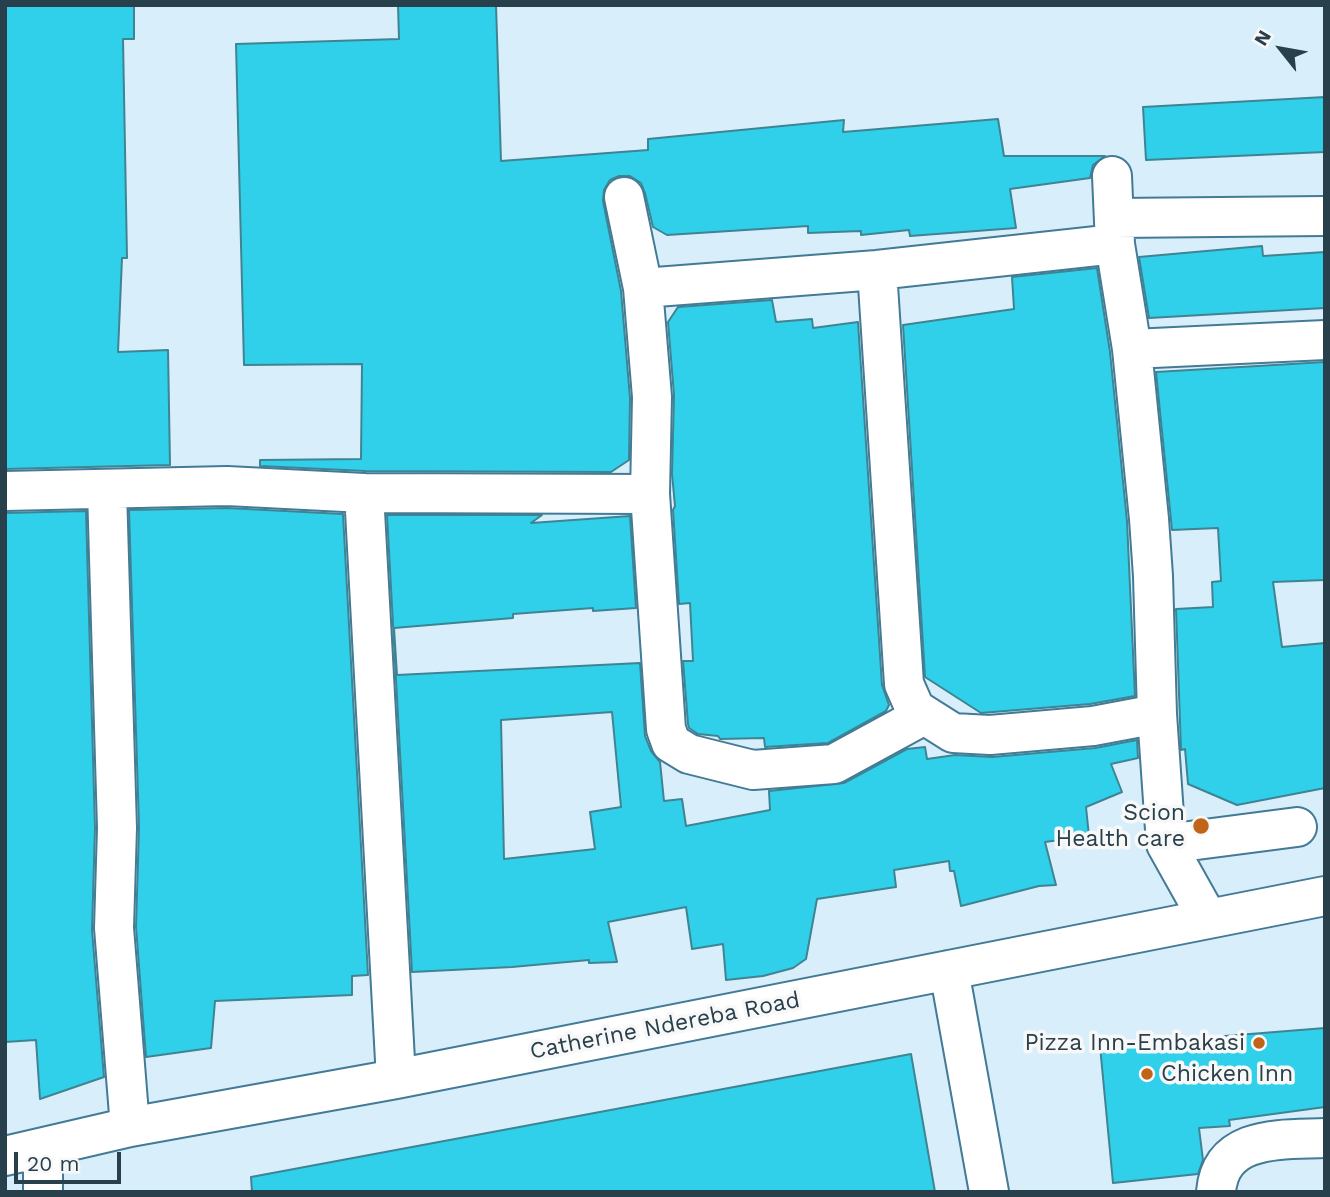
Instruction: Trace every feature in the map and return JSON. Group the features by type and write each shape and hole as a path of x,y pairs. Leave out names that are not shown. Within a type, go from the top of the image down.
{"street":[{"path":"1112,176 1115,231 1132,349 1153,576 1157,714 1166,844 1208,919"},
{"path":"624,197 643,288 652,397 650,495 666,729 671,743 678,749 703,759 753,770 834,764 923,715"},
{"path":"643,288 877,271 1115,231 1325,216"},
{"path":"877,271 904,684 915,709 954,733 990,735 1093,726 1157,714"},
{"path":"1132,349 1325,340"},
{"path":"5,491 227,486 364,493 650,495"},
{"path":"107,490 117,828 114,928 130,1127"},
{"path":"364,493 396,1079"},
{"path":"1166,844 1297,827"},
{"name":"Catherine Ndereba Road","path":"5,1156 130,1127 396,1079 1325,896"},
{"path":"949,970 989,1192"},
{"path":"1216,1192 1217,1181 1229,1157 1261,1141 1325,1138"},
{"path":"43,1148 43,1192"}],"building":[{"path":"5,5 134,5 134,39 123,39 127,258 122,258 118,352 168,350 170,465 5,469"},
{"path":"398,5 496,5 501,161 648,150 648,139 844,120 843,132 998,119 1004,156 1105,156 1093,165 1090,178 1010,189 1016,228 910,236 909,230 861,235 861,231 808,233 808,226 667,235 653,227 641,183 630,176 619,176 610,180 604,190 603,201 621,291 630,398 629,460 611,472 365,471 260,466 260,460 361,459 362,364 244,365 236,44 399,39"},
{"path":"1325,97 1325,152 1146,160 1143,107"},
{"path":"1262,246 1263,256 1325,252 1325,308 1149,318 1139,257"},
{"path":"1097,268 1110,352 1127,521 1135,696 1090,704 981,713 925,677 903,325 1014,309 1012,277"},
{"path":"772,300 776,322 812,319 813,328 858,322 882,685 889,705 886,711 828,743 765,747 764,738 720,739 718,736 698,734 689,728 688,724 683,661 693,661 690,603 679,604 672,474 674,395 668,322 678,307"},
{"path":"1325,362 1325,580 1273,582 1282,647 1325,643 1325,788 1237,805 1188,784 1185,749 1181,750 1176,609 1213,607 1212,582 1221,581 1218,528 1172,530 1156,372"},
{"path":"227,508 343,514 368,975 352,976 352,995 215,1001 211,1048 146,1057 136,927 139,827 129,510"},
{"path":"86,511 95,828 92,930 104,1077 40,1099 36,1040 5,1042 5,513"},
{"path":"387,515 542,515 531,523 630,516 636,608 513,614 513,618 394,628 397,675 640,663 645,736 651,751 660,762 664,801 682,799 686,826 770,810 769,791 844,783 907,749 925,747 927,759 955,755 992,757 1095,748 1137,740 1138,758 1111,764 1122,792 1086,807 1089,836 1045,842 1056,885 1039,886 961,906 954,871 950,871 949,861 894,870 896,887 817,899 806,959 793,968 763,976 726,980 723,944 692,949 686,907 608,922 617,962 589,963 589,960 412,972","holes":["612,712 621,807 590,812 595,849 504,859 501,720"]},
{"path":"1325,1028 1325,1107 1229,1120 1230,1126 1199,1128 1203,1160 1198,1174 1113,1183 1100,1046"},
{"path":"911,1054 935,1192 252,1192 251,1177"}],"place":[{"name":"Scion Health care","path":"1201,826"},
{"name":"Pizza Inn-Embakasi","path":"1259,1043"},
{"name":"Chicken Inn","path":"1147,1074"}]}
